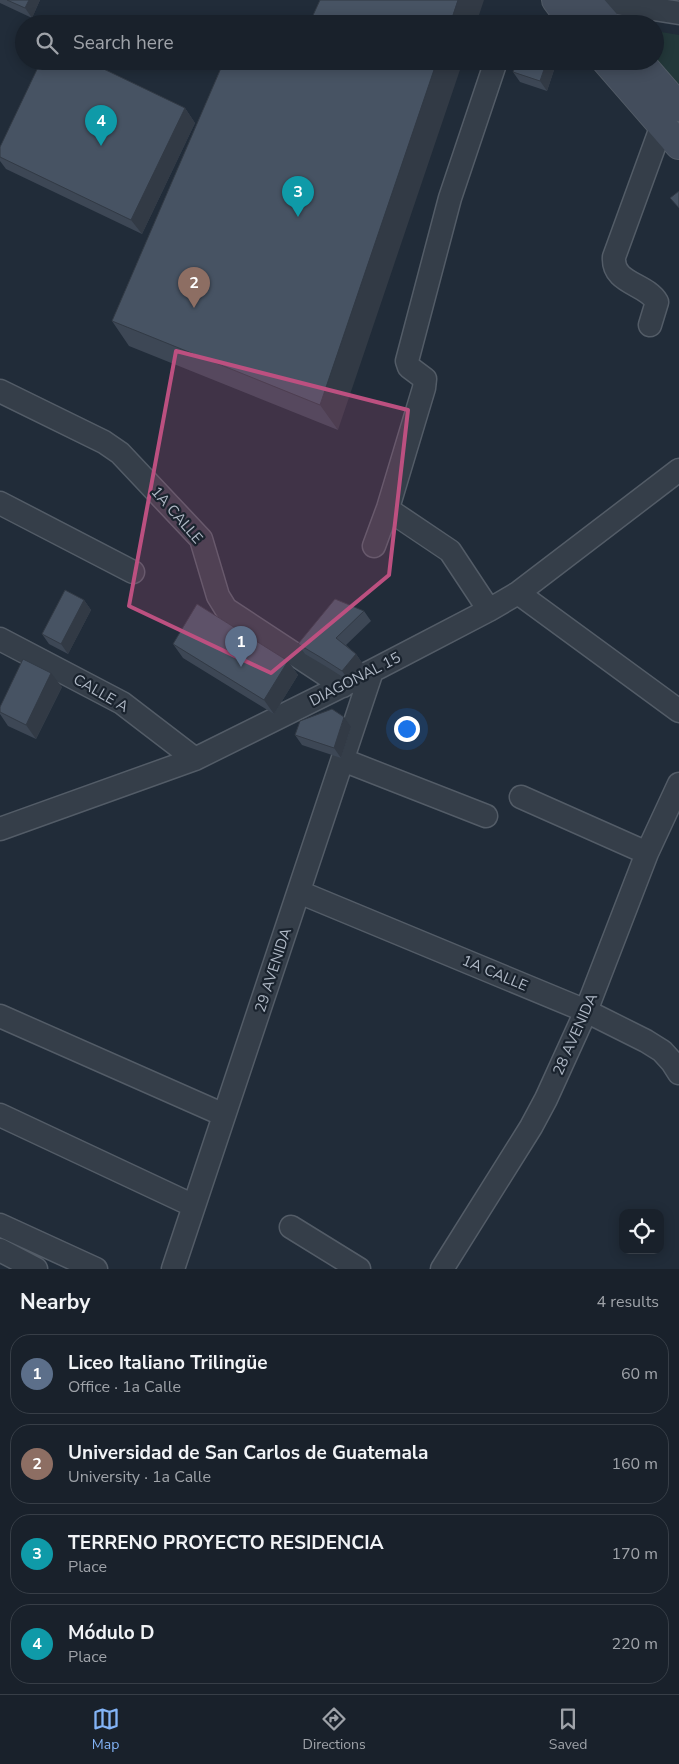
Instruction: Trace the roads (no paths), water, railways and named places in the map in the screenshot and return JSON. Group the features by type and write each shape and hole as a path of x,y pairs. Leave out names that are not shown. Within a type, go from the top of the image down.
{"main road":[{"path":"556,0 567,15"},
{"path":"586,0 599,15"},
{"path":"615,70 673,126"},
{"path":"644,70 673,126"}],"street":[{"path":"597,0 679,13"},
{"path":"374,546 388,508 425,379 409,367 407,361 450,198 493,70"},
{"path":"650,325 657,302 653,296 618,275 614,264 618,243 673,126"},
{"name":"1A CALLE","path":"0,391 104,442 120,453 201,539 218,596 226,609 343,686"},
{"name":"DIAGONAL 15","path":"0,829 195,759 343,686 489,610 518,594 679,470"},
{"path":"0,503 134,572"},
{"path":"388,508 450,551 489,610"},
{"path":"518,594 679,711"},
{"name":"CALLE A","path":"0,639 122,703 195,759"},
{"name":"29 AVENIDA","path":"173,1269 372,671"},
{"path":"343,760 486,816"},
{"name":"28 AVENIDA","path":"442,1269 546,1100 586,1011 647,853 679,784"},
{"path":"521,797 647,853"},
{"name":"1A CALLE","path":"299,892 586,1011 646,1041 662,1052 679,1073"},
{"path":"0,1016 224,1115"},
{"path":"0,1115 194,1206"},
{"path":"0,1226 96,1269"},
{"path":"291,1227 358,1269"},
{"path":"0,1250 36,1269"}],"place":[{"name":"Módulo D","path":"101,146"},
{"name":"TERRENO PROYECTO RESIDENCIA","path":"298,217"},
{"name":"Universidad de San Carlos de Guatemala","path":"194,308"},
{"name":"Liceo Italiano Trilingüe","path":"241,667"}]}
